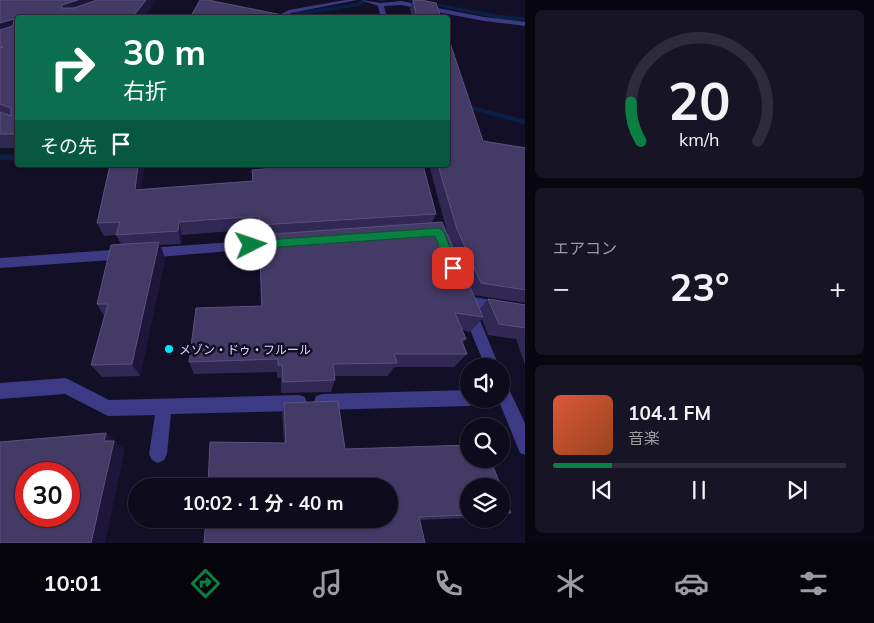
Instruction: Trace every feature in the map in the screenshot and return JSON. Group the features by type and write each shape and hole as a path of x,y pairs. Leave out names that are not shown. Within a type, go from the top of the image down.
{"street":[{"path":"282,15 289,12 354,0"},
{"path":"364,0 378,4 401,3 484,19 525,24"},
{"path":"378,4 383,15"},
{"path":"0,263 286,243"},
{"path":"489,358 464,298 525,311"},
{"path":"0,392 66,386 108,408 460,398"},
{"path":"158,454 164,407"},
{"path":"509,408 525,447"}],"building":[{"path":"0,0 78,0 62,5 62,8 74,8 97,0 146,0 134,15 15,15 15,134 0,134 0,112 11,116 11,108 0,104 0,48 3,47 0,47 0,30 13,26 14,19 0,23"},
{"path":"200,0 208,0 282,15 192,15"},
{"path":"413,0 436,3 440,15 416,15"},
{"path":"450,43 483,141 525,148 525,290 481,283 457,229 439,167 450,167"},
{"path":"110,167 138,167 135,190 253,181 252,170 266,169 266,167 424,167 436,214 259,225 259,216 179,222 178,231 116,235 120,222 97,223"},
{"path":"442,222 483,317 455,313 466,339 461,339 467,354 394,354 397,363 333,364 335,380 283,382 282,365 278,365 278,359 189,362 196,308 262,306 259,235"},
{"path":"159,242 132,364 91,365 108,304 97,304 111,245"},
{"path":"488,299 525,305 525,328 499,324"},
{"path":"338,401 345,449 460,445 460,468 494,468 498,478 460,478 460,515 419,517 425,543 204,543 205,528 398,528 398,478 208,478 210,442 286,443 284,403"},
{"path":"106,433 104,441 114,441 91,543 0,543 0,442"}],"waterway":[{"path":"294,15 360,4 366,0"},
{"path":"409,0 500,17 525,19"},
{"path":"450,104 469,107 525,123"},
{"path":"0,157 15,158"}],"place":[{"name":"メゾン・ドゥ・フルール","path":"169,349"}],"route":[{"path":"251,245 439,232 453,268"}]}
